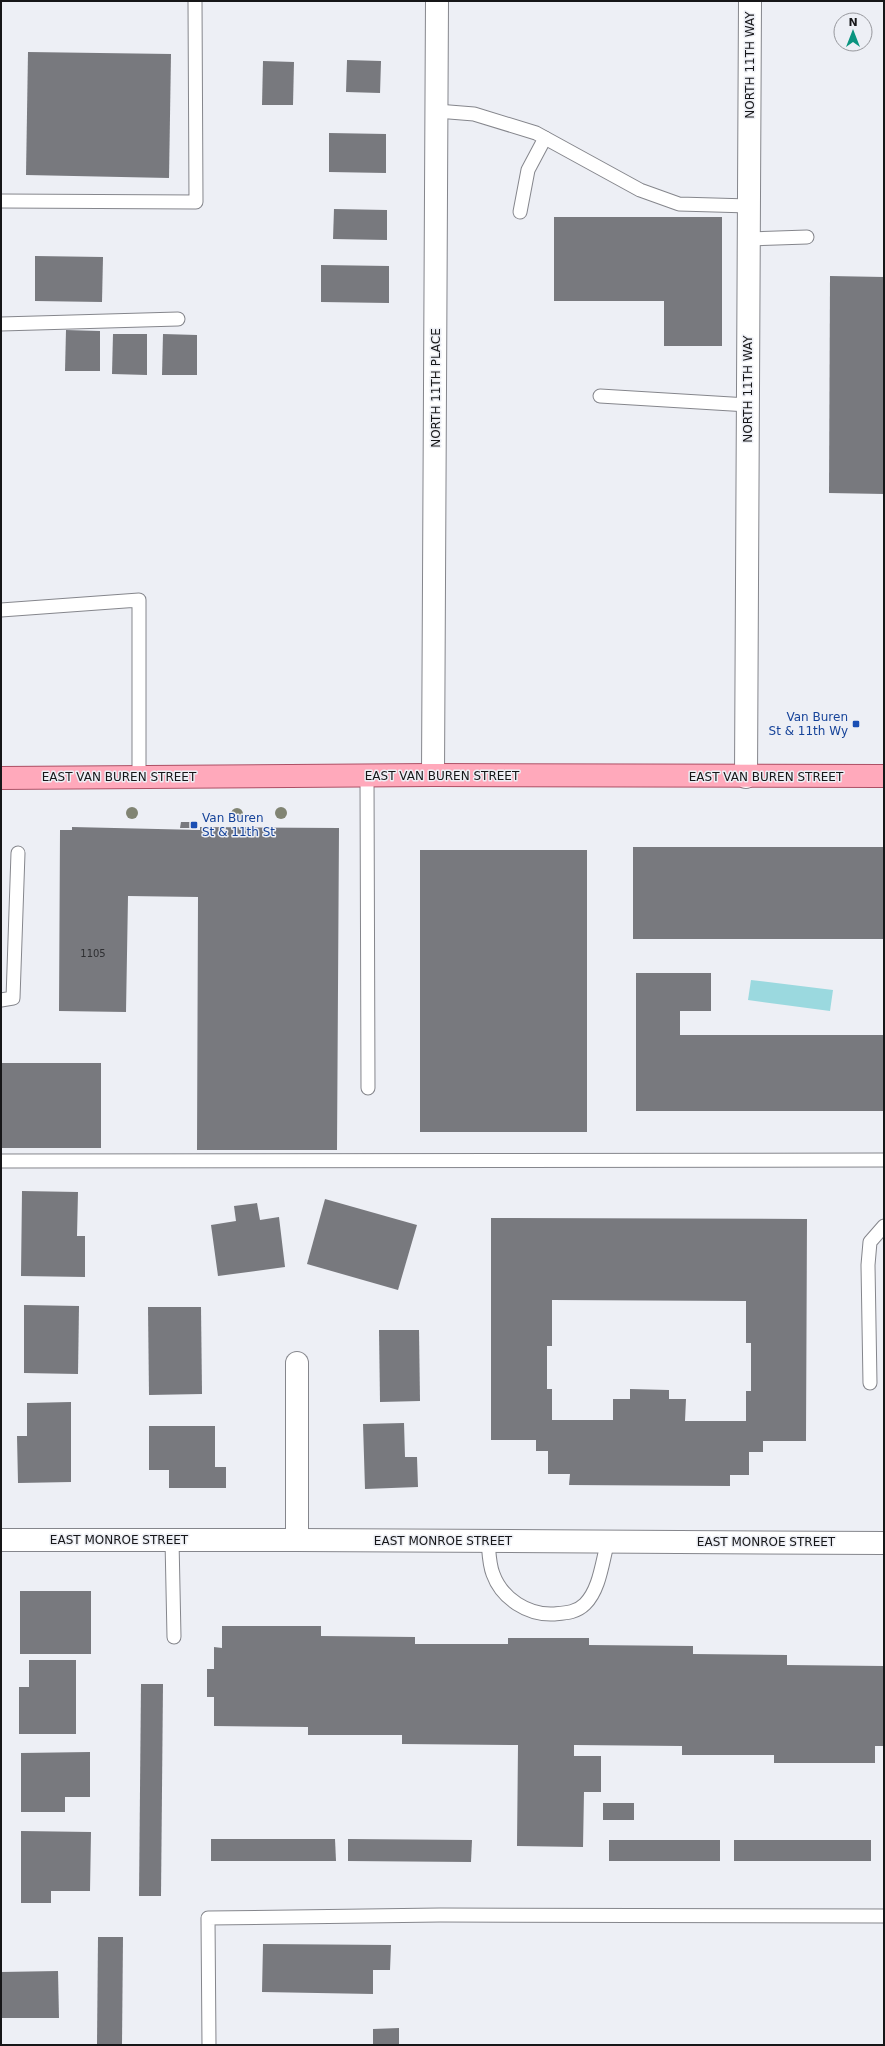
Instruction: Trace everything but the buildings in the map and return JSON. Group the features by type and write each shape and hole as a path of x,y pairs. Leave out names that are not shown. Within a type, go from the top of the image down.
{"main road":[{"name":"EAST VAN BUREN STREET","path":"1,778 433,775 746,777 884,776"}],"street":[{"name":"NORTH 11TH PLACE","path":"433,775 437,1"},
{"name":"NORTH 11TH WAY","path":"746,777 750,1"},
{"path":"297,1363 297,1540"},
{"name":"EAST MONROE STREET","path":"1,1540 884,1543"}],"lane":[{"path":"1,201 196,202 195,1"},
{"path":"437,111 474,114 510,124 545,138 640,190 679,204 749,206"},
{"path":"520,212 528,170 545,138"},
{"path":"749,239 807,236"},
{"path":"1,324 178,319"},
{"path":"600,396 748,405"},
{"path":"1,610 139,600 139,777"},
{"path":"367,776 368,1088"},
{"path":"1,1000 13,998 18,853"},
{"path":"1,1161 884,1160"},
{"path":"870,1383 869,1249 870,1242 884,1226"},
{"path":"172,1540 174,1637"},
{"path":"488,1541 493,1574 505,1593 517,1604 529,1610 544,1614 575,1612 585,1604 592,1595 597,1584 608,1541"},
{"path":"209,2045 208,1918 440,1915 884,1916"}],"water":[{"path":"751,980 833,990 830,1011 748,1000"}],"place":[{"name":"Van Buren St & 11th Wy","path":"856,724"},
{"name":"Van Buren St & 11th St","path":"194,825"}]}
